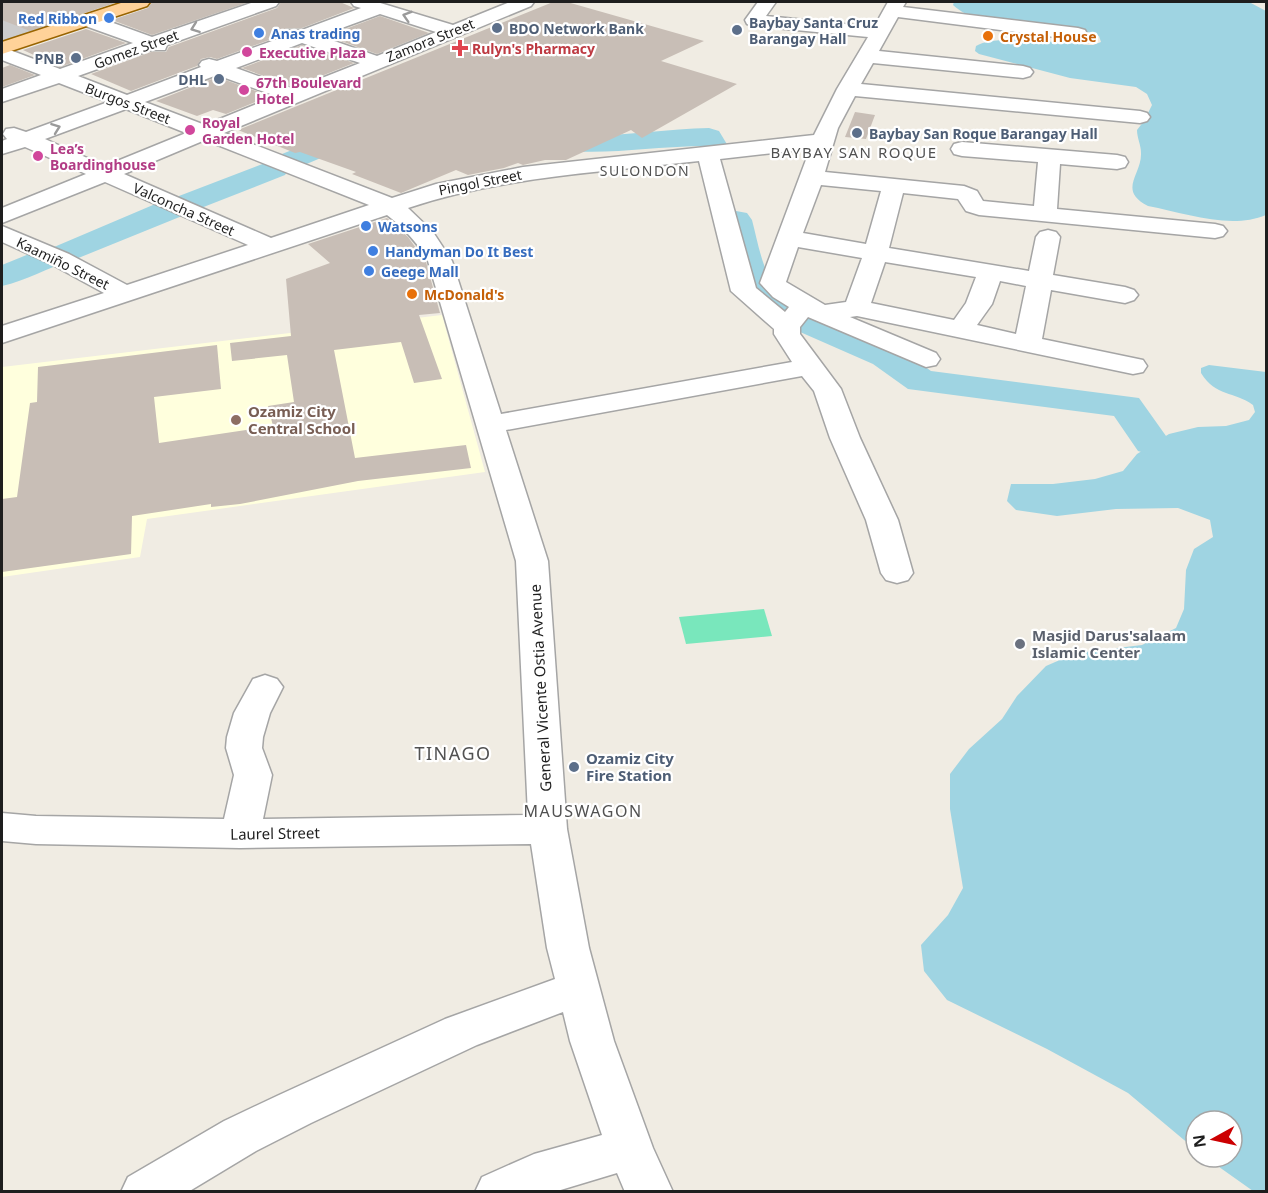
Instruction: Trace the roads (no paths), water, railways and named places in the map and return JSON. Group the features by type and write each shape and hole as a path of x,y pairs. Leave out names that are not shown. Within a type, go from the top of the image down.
{"main road":[{"path":"2,48 141,2"}],"street":[{"name":"Gomez Street","path":"2,96 270,2"},
{"path":"767,2 754,20 879,33"},
{"name":"Zamora Street","path":"2,216 453,31 510,3"},
{"path":"207,4 377,62"},
{"path":"2,148 301,37 370,4 453,31"},
{"path":"926,359 811,309 783,294 773,283 812,177 822,141 848,89 895,6 1078,34"},
{"path":"87,20 294,96"},
{"name":"Burgos Street","path":"2,53 389,205"},
{"path":"866,56 1023,72"},
{"path":"848,89 1140,117"},
{"name":"Valconcha Street","path":"2,129 268,245"},
{"name":"Pingol Street","path":"2,334 436,190 488,179 561,169 822,141"},
{"path":"962,149 1118,162"},
{"path":"708,155 744,291 787,327"},
{"path":"1028,342 1040,282 1046,225 1049,156"},
{"path":"812,177 964,194 969,196 974,206 979,208 1046,225 1215,231"},
{"path":"857,308 876,252 894,185"},
{"name":"General Vicente Ostia Avenue","path":"389,205 417,226 440,261 532,561 548,829 568,948 592,1041 630,1148 649,1191"},
{"name":"Kaamiño Street","path":"2,233 60,259 123,293"},
{"path":"790,238 1125,295"},
{"path":"961,329 979,304 990,273"},
{"path":"787,327 811,309 857,308 1028,342 1133,366"},
{"path":"787,327 787,334 827,389 845,438 882,520 897,573"},
{"path":"491,424 809,367"},
{"path":"240,834 252,785 252,775 244,747 245,737 252,713 265,687"},
{"name":"Laurel Street","path":"2,827 36,830 240,834 548,829"},
{"path":"145,1191 240,1136 315,1099 461,1032 578,989"},
{"path":"499,1191 534,1176 630,1148"}],"water":[{"path":"954,2 1249,2 1266,11 1266,215 1238,221 1223,221 1148,206 1139,200 1132,188 1141,153 1137,130 1152,105 1147,94 1136,87 1070,78 975,51 976,46 999,40 1093,45 1101,42 1099,36 1064,28 984,20 967,14 953,5"},
{"path":"1209,365 1266,372 1266,1191 1253,1191 1222,1169 1244,1169 1244,1109 1184,1109 1184,1140 1128,1093 1047,1049 947,1000 924,971 921,945 948,915 963,888 950,809 950,774 969,749 1002,719 1017,696 1046,666 1076,653 1142,645 1176,628 1184,609 1186,570 1194,549 1213,537 1210,520 1178,508 1116,509 1057,516 1016,510 1007,501 1011,484 1053,484 1095,479 1123,471 1137,454 1169,434 1198,427 1226,426 1249,420 1255,412 1253,405 1213,386 1201,373 1201,368"}],"waterway":[{"path":"292,160 362,130"},
{"path":"540,139 561,143 603,144 709,137 717,151"},
{"path":"190,202 275,169"},
{"path":"60,254 171,209"},
{"path":"736,220 749,270 764,298 784,311"},
{"path":"2,276 45,259"},
{"path":"803,321 886,356 921,381 1126,406 1152,443"}],"place":[{"name":"Red Ribbon","path":"109,18"},
{"name":"BDO Network Bank","path":"497,28"},
{"name":"Baybay Santa Cruz Barangay Hall","path":"737,30"},
{"name":"Anas trading","path":"259,33"},
{"name":"Crystal House","path":"988,36"},
{"name":"Rulyn's Pharmacy","path":"460,48"},
{"name":"Executive Plaza","path":"247,52"},
{"name":"PNB","path":"76,58"},
{"name":"DHL","path":"219,79"},
{"name":"67th Boulevard Hotel","path":"244,90"},
{"name":"Royal Garden Hotel","path":"190,130"},
{"name":"Baybay San Roque Barangay Hall","path":"857,133"},
{"name":"Lea’s Boardinghouse","path":"38,156"},
{"name":"Watsons","path":"366,226"},
{"name":"Handyman Do It Best","path":"373,251"},
{"name":"Geege Mall","path":"369,271"},
{"name":"McDonald's","path":"412,294"},
{"name":"Ozamiz City Central School","path":"236,420"},
{"name":"Masjid Darus'salaam Islamic Center","path":"1020,644"},
{"name":"Ozamiz City Fire Station","path":"574,767"}],"district":[{"name":"BAYBAY SAN ROQUE","path":"854,152"},
{"name":"SULONDON","path":"645,170"},
{"name":"TINAGO","path":"453,753"},
{"name":"MAUSWAGON","path":"583,811"}]}
